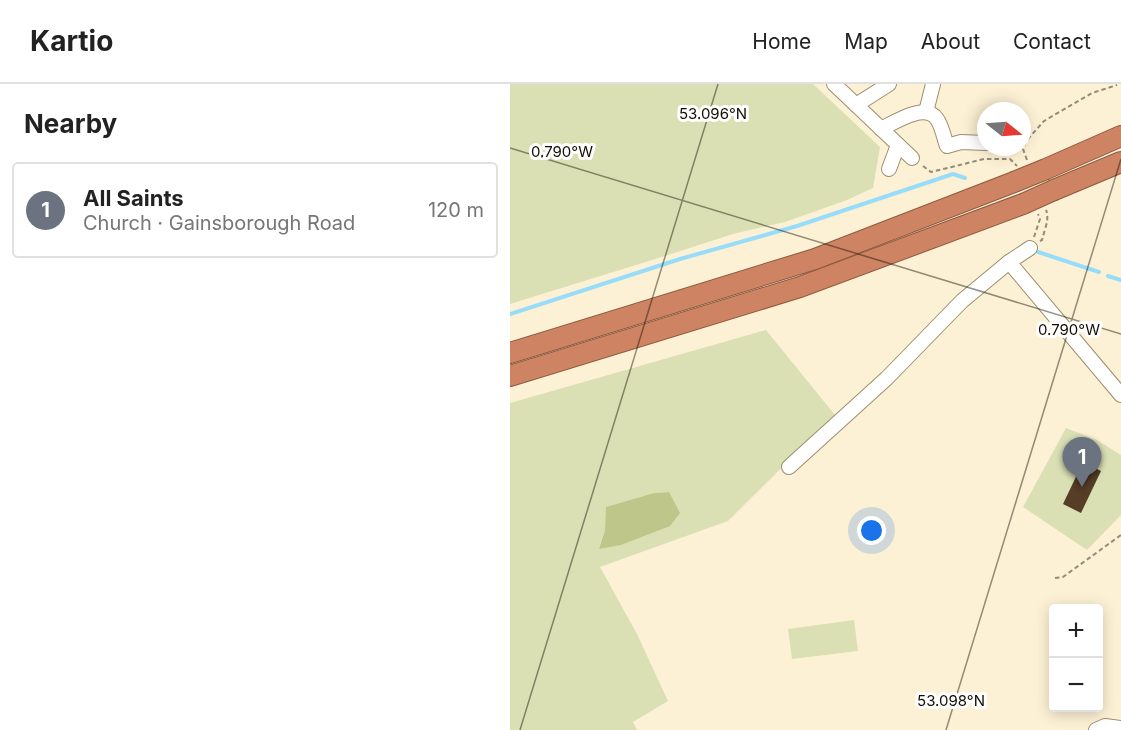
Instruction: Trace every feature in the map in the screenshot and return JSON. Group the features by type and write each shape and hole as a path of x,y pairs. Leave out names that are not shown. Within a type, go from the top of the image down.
{"highway":[{"path":"516,350 815,259 1014,182 1121,136"},
{"path":"510,376 800,287 1023,204 1121,162"}],"street":[{"path":"834,84 912,158"},
{"path":"856,105 890,84"},
{"path":"926,112 933,84"},
{"path":"881,129 902,118 926,112 938,120 947,146 962,142 977,143"},
{"path":"890,169 898,145"},
{"path":"789,467 887,378 962,301 1009,262 1030,248"},
{"path":"1009,262 1121,395"},
{"path":"1096,730 1105,726 1121,728"}],"path":[{"path":"1031,136 1044,121 1092,93 1117,85"},
{"path":"1030,248 1042,240 1048,214"},
{"path":"1055,578 1063,577 1121,535"}],"green space":[{"path":"510,84 813,84 880,147 873,188 847,200 785,222 733,234 510,304"},
{"path":"766,330 835,415 728,521 600,567 637,634 668,701 633,722 637,730 510,730 510,403","holes":["669,492 599,548 605,530 607,507 654,493"]},
{"path":"1066,428 1097,440 1121,455 1121,515 1087,550 1023,507"},
{"path":"669,492 680,513 670,526 621,545 599,549 605,530 606,507 654,493"},
{"path":"854,620 858,651 792,659 788,629"}],"building":[{"path":"1083,462 1101,471 1081,513 1063,504"}],"waterway":[{"path":"510,314 680,259 797,226 953,174 965,178"},
{"path":"1038,252 1099,272"},
{"path":"1108,276 1121,280"}],"place":[{"name":"All Saints","path":"1082,487"}]}
